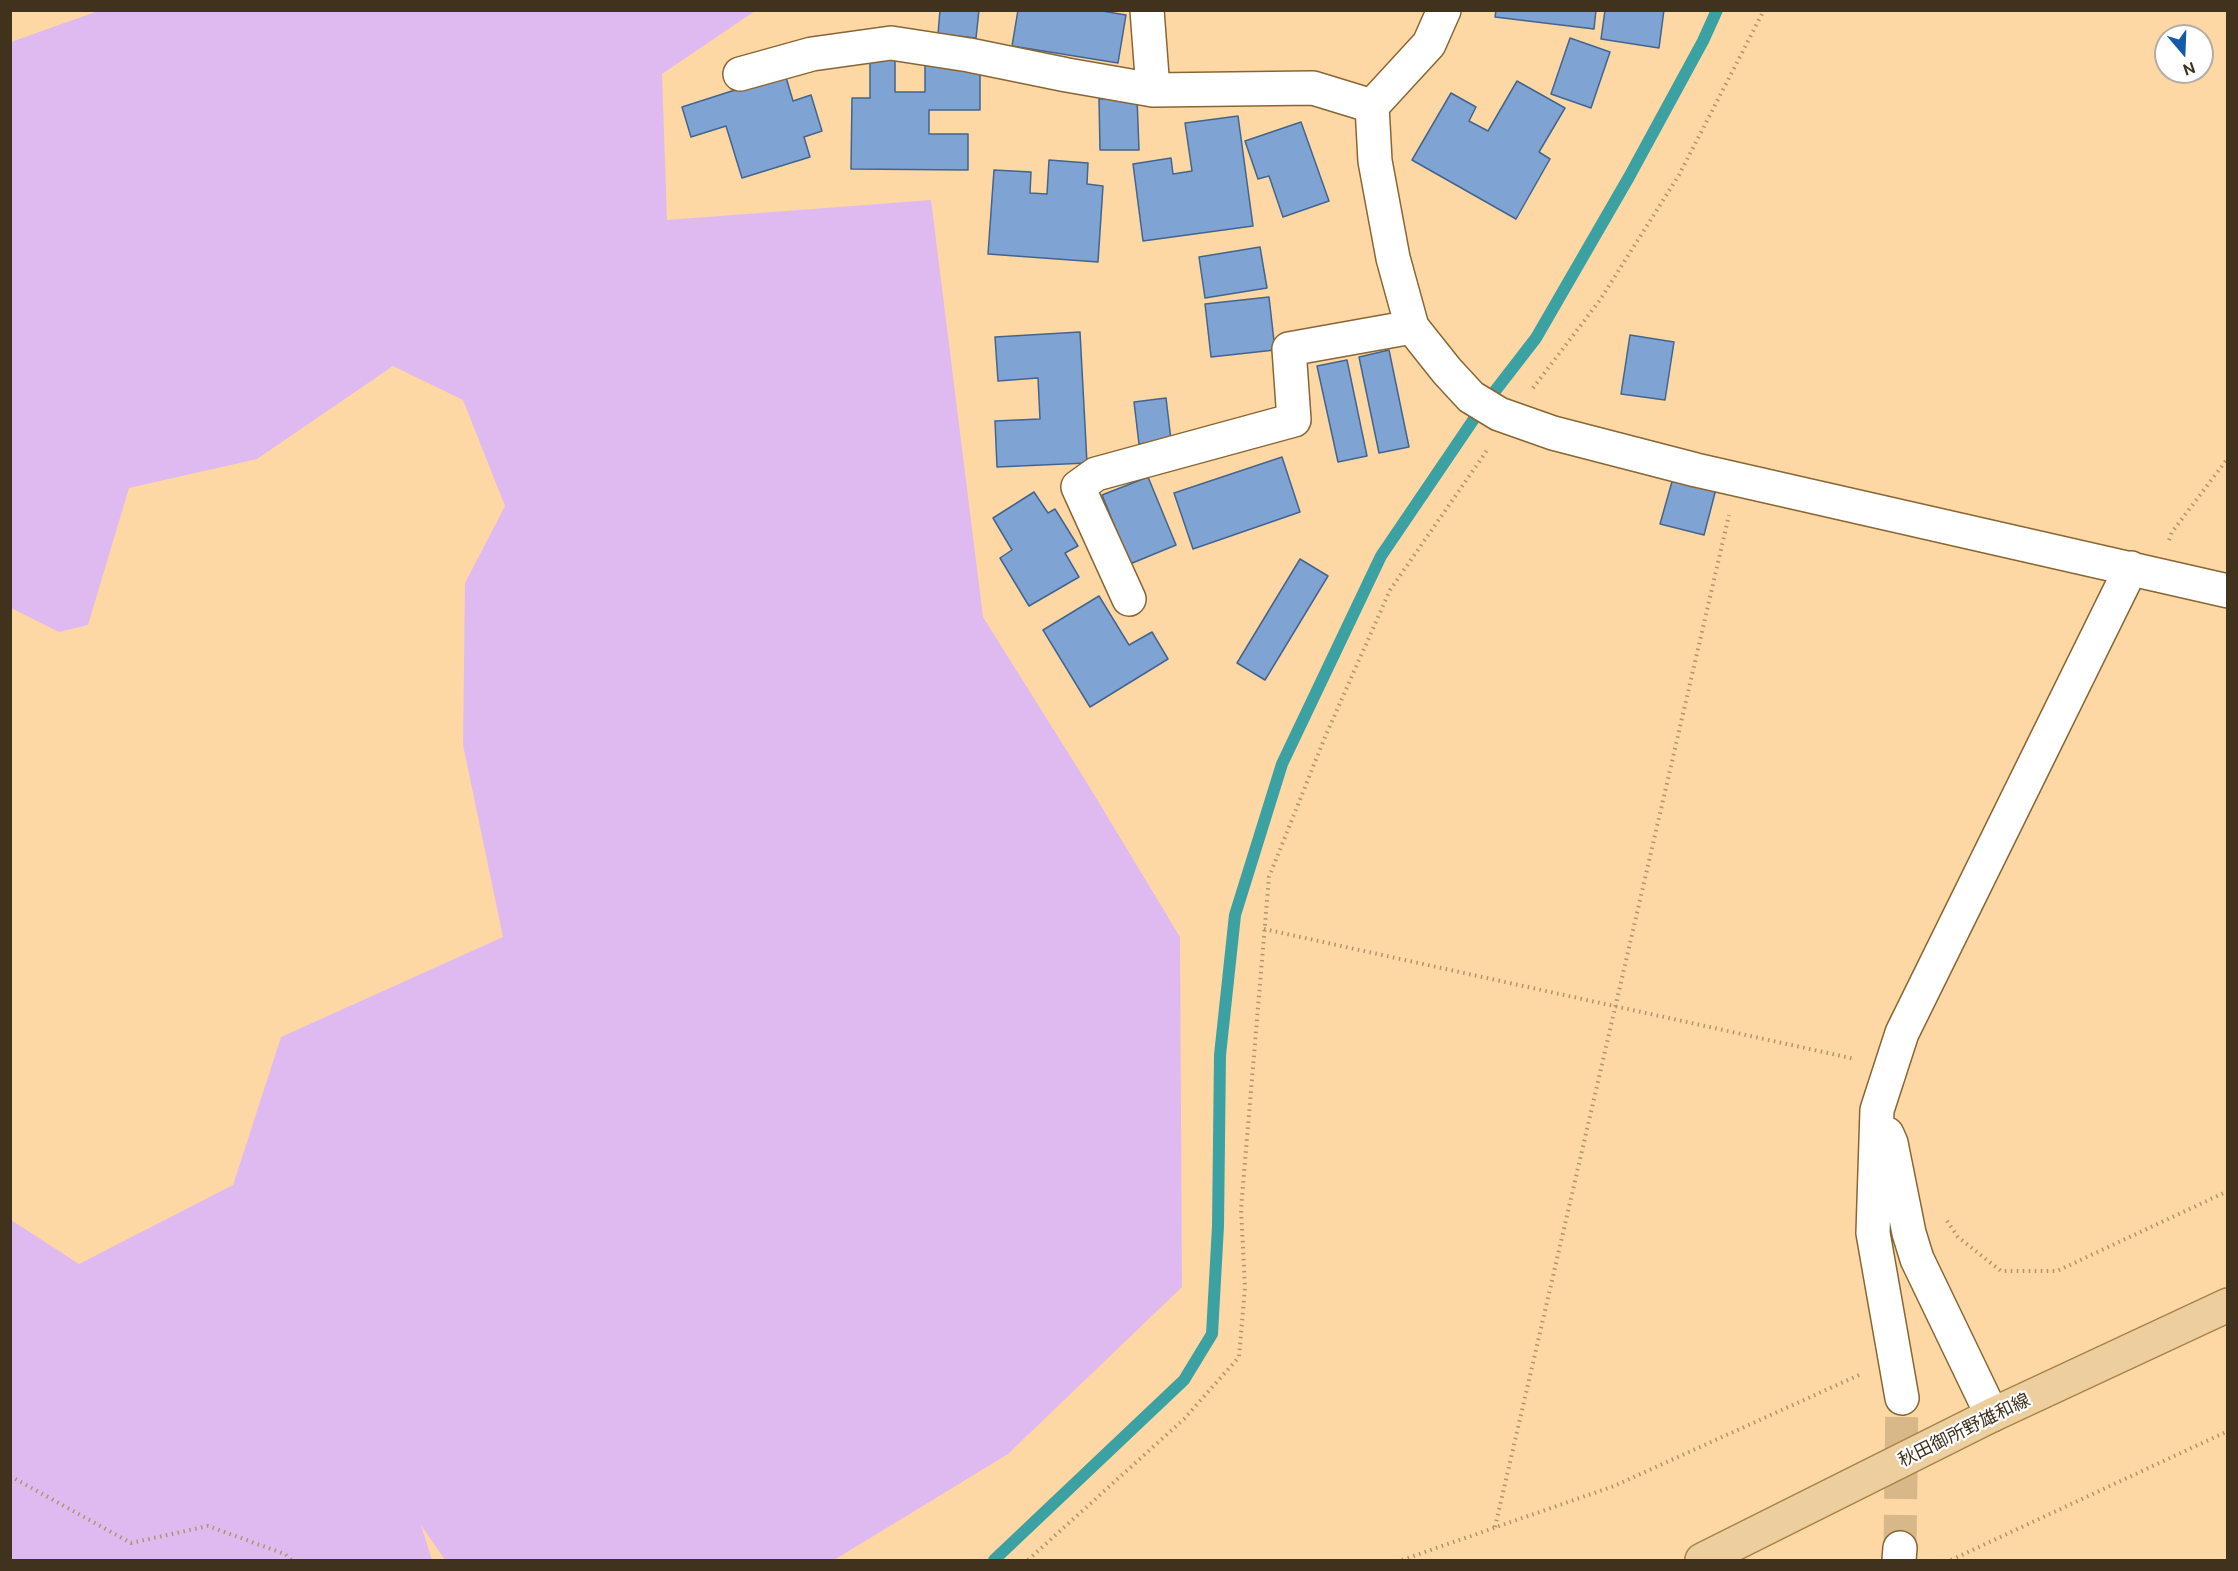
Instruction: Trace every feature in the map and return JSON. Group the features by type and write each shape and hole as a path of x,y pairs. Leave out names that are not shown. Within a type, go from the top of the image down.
{"main road":[{"name":"秋田御所野雄和線","path":"1702,1560 1992,1416 2228,1305"}],"street":[{"path":"1147,10 1153,90"},
{"path":"1444,10 1429,44 1372,106 1377,171 1393,258 1412,327 1471,397 1504,416 1552,433 1738,479 2228,591"},
{"path":"740,74 812,54 891,43 969,55 1153,90 1314,88 1372,106"},
{"path":"1129,599 1078,487 1096,474 1294,420 1290,349 1412,327"},
{"path":"1902,1398 1873,1233 1877,1110 1902,1033 2143,571"},
{"path":"1877,1110 1891,1143 1909,1233 1917,1259 1992,1416"}],"path":[{"path":"1028,1560 1184,1419 1239,1357 1245,1287 1241,1209 1269,877 1325,737 1390,590 1504,416 1600,300 1673,184 1764,10"},
{"path":"2143,571 2228,458"},
{"path":"1495,1527 1738,479"},
{"path":"1264,929 1616,1008 1891,1066"},
{"path":"1944,1218 1958,1237 2001,1271 2057,1271 2228,1191"},
{"path":"1402,1560 1614,1486 1896,1359"},
{"path":"1951,1560 2228,1431"},
{"path":"10,1476 131,1543 208,1526 285,1554 291,1560"}],"shaded area":[{"path":"101,10 755,11 662,74 667,220 931,200 983,617 1180,937 1182,1287 1008,1454 834,1560 445,1560 421,1525 432,1560 11,1560 11,1220 79,1264 233,1185 281,1037 503,937 463,745 465,583 505,506 463,400 393,366 257,459 129,488 88,625 59,632 11,608 11,42"}],"building":[{"path":"940,10 979,10 976,38 938,34"},
{"path":"1018,10 1096,10 1126,15 1118,63 1012,46"},
{"path":"1496,10 1596,10 1594,29 1495,17"},
{"path":"1605,10 1664,10 1659,48 1601,39"},
{"path":"1570,38 1610,52 1591,108 1551,94"},
{"path":"870,56 895,56 895,92 925,92 925,63 980,64 980,110 929,110 929,134 968,134 968,170 851,169 852,98 870,98"},
{"path":"785,74 793,101 811,95 822,131 804,137 810,157 742,178 726,126 691,137 682,107"},
{"path":"1517,81 1565,108 1539,152 1550,159 1516,219 1412,160 1451,93 1476,107 1469,121 1488,131"},
{"path":"1137,98 1139,150 1100,150 1099,99"},
{"path":"1238,116 1253,226 1143,241 1133,164 1171,158 1173,174 1192,171 1185,123"},
{"path":"1301,122 1329,201 1283,217 1269,176 1258,179 1245,141"},
{"path":"1049,160 1088,163 1087,184 1103,186 1098,262 988,254 994,170 1031,172 1030,193 1047,194"},
{"path":"1260,247 1267,288 1205,298 1199,257"},
{"path":"1269,297 1275,350 1211,357 1205,304"},
{"path":"1080,332 1087,463 997,467 995,421 1040,419 1038,378 998,381 995,337"},
{"path":"1630,335 1674,342 1665,400 1621,394"},
{"path":"1389,350 1409,447 1379,453 1359,357"},
{"path":"1347,360 1367,456 1338,462 1317,366"},
{"path":"1166,398 1171,440 1139,444 1134,402"},
{"path":"1282,457 1300,512 1193,549 1174,493"},
{"path":"1148,477 1176,545 1130,564 1102,495"},
{"path":"1673,478 1716,489 1704,535 1660,524"},
{"path":"1034,492 1048,513 1055,509 1078,546 1065,553 1079,577 1029,606 1000,558 1012,550 993,518"},
{"path":"1300,559 1328,576 1265,680 1237,663"},
{"path":"1099,596 1129,645 1152,632 1168,659 1090,707 1043,630"}],"waterway":[{"path":"994,1560 1184,1380 1212,1334 1218,1226 1220,1055 1235,915 1282,764 1381,556 1478,413 1536,338 1629,177 1703,41 1717,10"}],"tunnel":[{"path":"1900,1548 1902,1398"}]}
